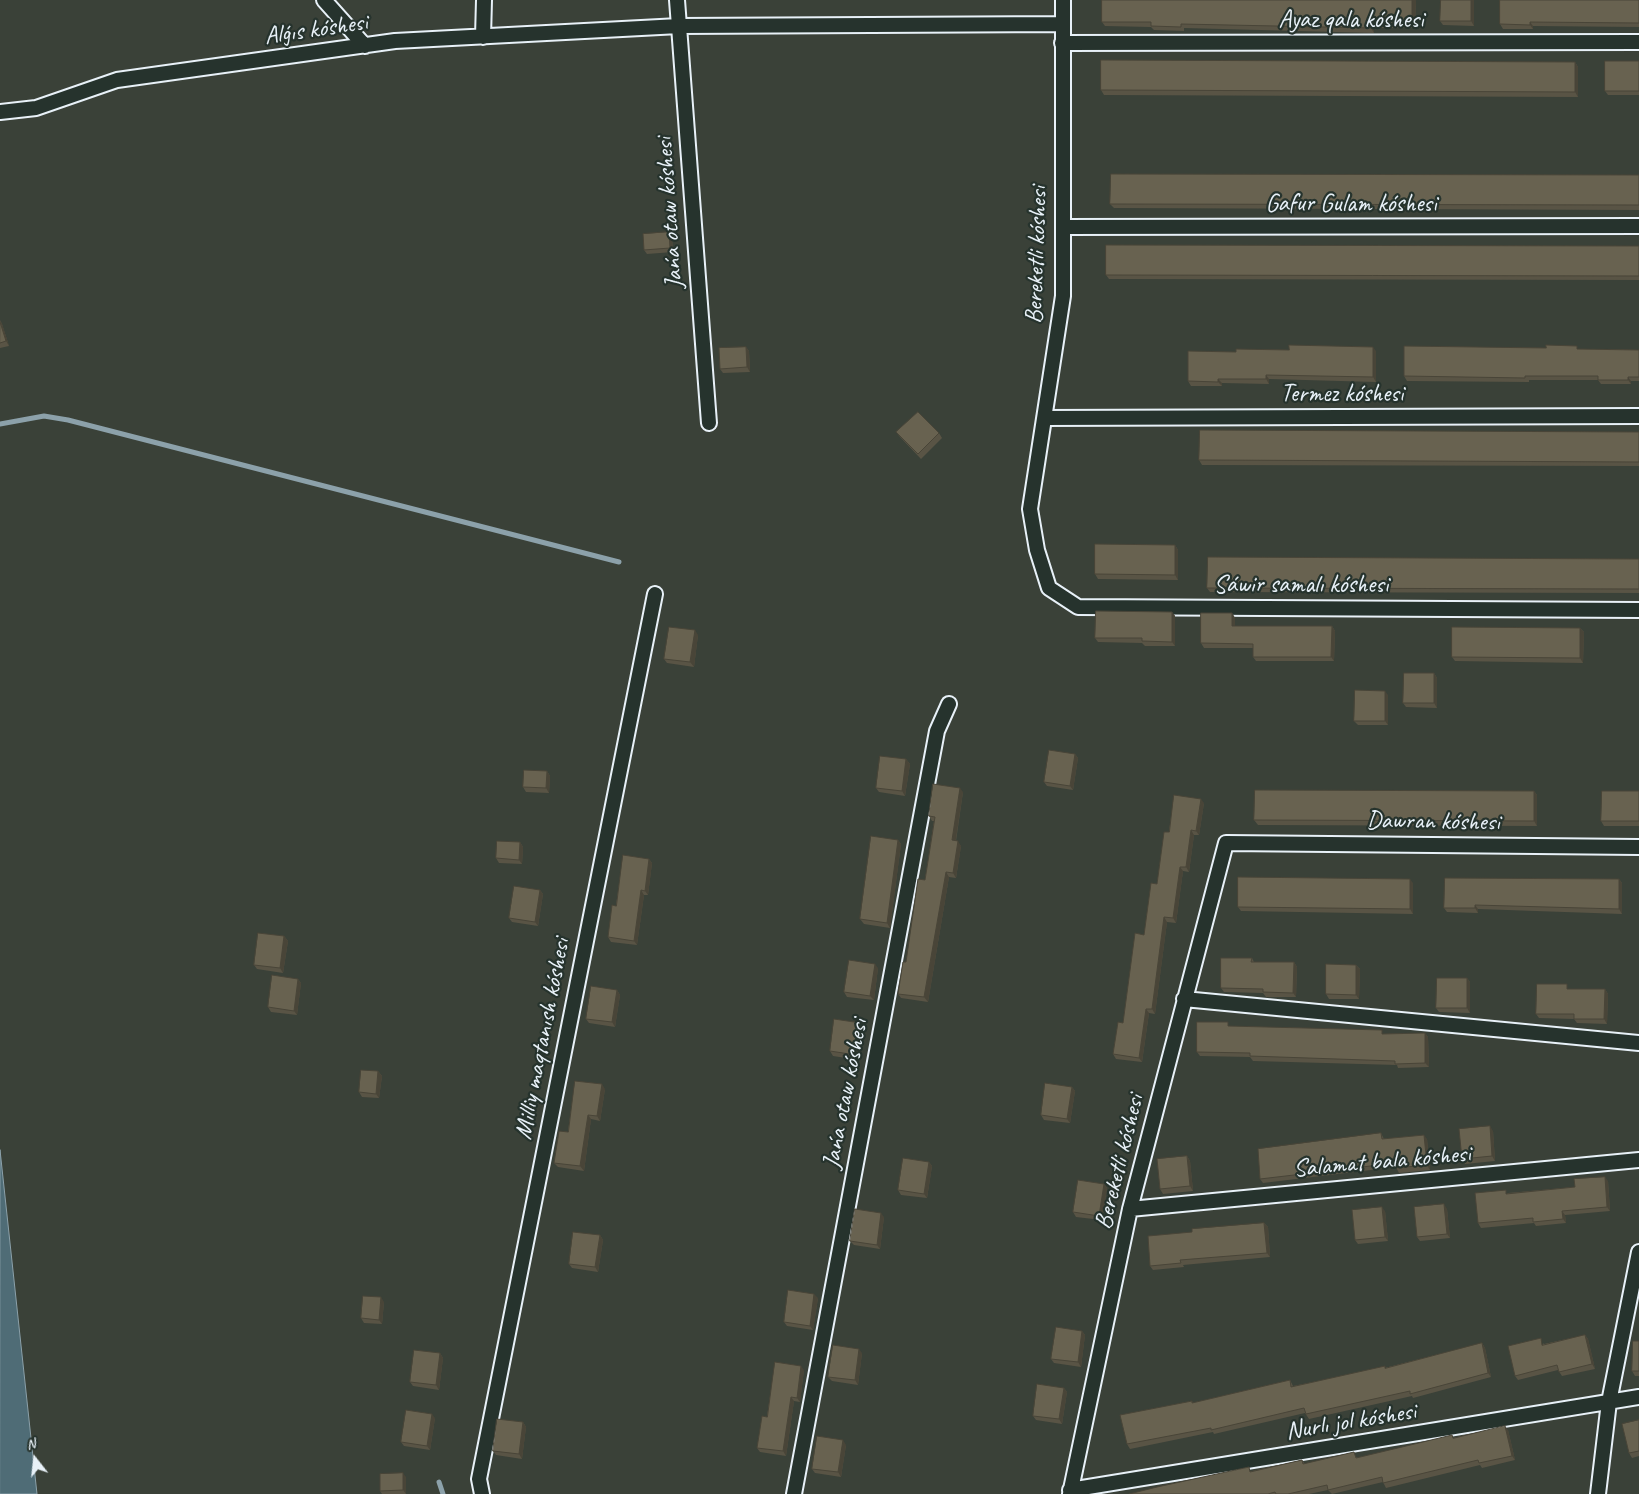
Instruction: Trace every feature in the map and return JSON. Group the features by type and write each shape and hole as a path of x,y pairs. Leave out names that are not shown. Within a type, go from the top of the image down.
{"street":[{"path":"324,0 365,46"},
{"path":"483,37 484,0"},
{"name":"Jańa otaw kóshesi","path":"678,0 678,26 709,423"},
{"name":"Bereketli kóshesi","path":"1030,509 1063,296 1063,0"},
{"name":"Alǵıs kóshesi","path":"0,112 36,108 117,80 395,41 678,26 1063,24"},
{"name":"Ayaz qala kóshesi","path":"1062,43 1639,42"},
{"name":"Gafur Gulam kóshesi","path":"1063,227 1639,226"},
{"name":"Termez kóshesi","path":"1044,418 1639,416"},
{"name":"Sáwir samalı kóshesi","path":"1030,509 1037,550 1049,588 1078,607 1639,610"},
{"name":"Milliy maqtanısh kóshesi","path":"482,1494 480,1474 654,594"},
{"name":"Jańa otaw kóshesi","path":"794,1494 937,731 949,704"},
{"name":"Bereketli kóshesi","path":"1070,1492 1130,1209 1226,843"},
{"name":"Dawran kóshesi","path":"1226,843 1639,847"},
{"path":"1184,999 1639,1042"},
{"name":"Salamat bala kóshesi","path":"1130,1209 1639,1160"},
{"path":"1598,1494 1609,1402 1639,1252"},
{"name":"Nurlı jol kóshesi","path":"1070,1492 1639,1397"}],"water":[{"path":"0,1150 37,1494 0,1494"}],"building":[{"path":"1102,0 1412,0 1412,24 1371,23 1371,28 1181,24 1181,27 1151,26 1151,22 1102,22"},
{"path":"1441,0 1471,0 1471,21 1440,21"},
{"path":"1500,0 1639,0 1639,23 1530,22 1530,25 1500,24"},
{"path":"1101,60 1575,62 1575,92 1101,90"},
{"path":"1605,61 1639,61 1639,91 1605,91"},
{"path":"1111,174 1639,175 1639,205 1110,204"},
{"path":"669,232 670,248 644,250 643,234"},
{"path":"1106,245 1639,246 1639,276 1106,275"},
{"path":"0,322 6,341 0,343"},
{"path":"1289,345 1373,347 1373,377 1266,375 1266,379 1218,379 1218,382 1188,381 1188,351 1236,352 1236,349 1289,350"},
{"path":"1546,345 1577,346 1577,349 1639,350 1639,377 1628,377 1628,380 1598,380 1598,376 1525,376 1525,378 1404,376 1404,346 1546,348"},
{"path":"746,347 747,367 720,369 719,348"},
{"path":"918,412 939,433 918,454 896,432"},
{"path":"1200,430 1639,432 1639,462 1199,460"},
{"path":"1095,544 1175,545 1175,575 1095,574"},
{"path":"1208,557 1639,559 1639,589 1207,588"},
{"path":"1096,611 1172,612 1172,642 1142,641 1142,638 1095,638"},
{"path":"1201,613 1232,613 1232,626 1332,626 1331,657 1253,657 1253,644 1201,643"},
{"path":"669,627 695,630 690,662 664,659"},
{"path":"1452,627 1580,628 1580,658 1452,657"},
{"path":"1404,673 1434,673 1434,703 1403,703"},
{"path":"1355,690 1385,691 1385,721 1354,721"},
{"path":"1049,750 1075,754 1070,786 1044,782"},
{"path":"880,756 906,759 902,791 876,788"},
{"path":"524,770 547,771 546,788 523,787"},
{"path":"933,784 960,788 952,840 958,841 953,873 946,872 924,997 898,994 903,962 906,962 918,879 925,880 935,817 929,816"},
{"path":"1255,790 1534,791 1534,821 1254,820"},
{"path":"1602,791 1639,791 1639,821 1601,821"},
{"path":"1174,795 1201,799 1196,831 1191,830 1186,867 1180,867 1173,918 1164,917 1152,1009 1146,1009 1139,1058 1113,1054 1118,1022 1123,1023 1135,933 1144,935 1151,883 1157,884 1164,832 1169,832"},
{"path":"871,836 898,840 887,923 860,919"},
{"path":"497,841 520,842 519,860 496,858"},
{"path":"623,855 649,859 645,891 641,890 634,941 608,937 612,905 616,906"},
{"path":"1238,877 1410,879 1410,909 1238,907"},
{"path":"1445,878 1619,879 1619,909 1475,905 1475,908 1444,908"},
{"path":"514,886 540,890 535,922 509,918"},
{"path":"258,933 284,936 280,968 254,965"},
{"path":"1221,958 1252,958 1251,962 1294,962 1293,993 1263,992 1263,989 1221,988"},
{"path":"849,960 875,964 870,996 844,992"},
{"path":"1326,964 1356,965 1356,995 1326,994"},
{"path":"272,975 298,979 294,1011 268,1007"},
{"path":"1437,978 1467,978 1467,1008 1436,1008"},
{"path":"1537,984 1567,984 1567,989 1605,989 1604,1019 1574,1019 1574,1014 1536,1014"},
{"path":"591,986 617,990 612,1022 586,1019"},
{"path":"834,1019 861,1023 856,1055 830,1051"},
{"path":"1197,1022 1228,1022 1228,1026 1382,1030 1382,1034 1425,1033 1425,1063 1395,1064 1395,1061 1250,1056 1250,1053 1197,1052"},
{"path":"361,1070 378,1071 376,1094 359,1092"},
{"path":"575,1081 602,1084 597,1116 588,1115 580,1166 554,1163 559,1131 568,1132"},
{"path":"1045,1083 1072,1087 1067,1119 1041,1115"},
{"path":"1490,1126 1492,1156 1462,1159 1459,1129"},
{"path":"1381,1133 1382,1139 1424,1135 1427,1165 1396,1168 1396,1163 1260,1179 1258,1149"},
{"path":"1187,1156 1190,1186 1160,1189 1157,1159"},
{"path":"903,1158 929,1162 924,1194 898,1190"},
{"path":"1605,1177 1607,1207 1562,1211 1563,1219 1533,1222 1533,1218 1478,1223 1475,1193 1506,1190 1506,1194 1575,1187 1574,1179"},
{"path":"1078,1180 1104,1184 1099,1216 1073,1212"},
{"path":"1444,1204 1447,1234 1417,1237 1414,1207"},
{"path":"1382,1207 1385,1237 1355,1240 1352,1210"},
{"path":"855,1209 881,1213 877,1245 850,1241"},
{"path":"1264,1223 1267,1253 1180,1260 1181,1263 1150,1266 1148,1236 1192,1232 1192,1229"},
{"path":"573,1232 600,1235 595,1267 569,1264"},
{"path":"788,1290 814,1294 810,1326 784,1322"},
{"path":"363,1296 381,1297 379,1320 361,1318"},
{"path":"1056,1327 1082,1331 1078,1362 1051,1359"},
{"path":"1585,1335 1592,1364 1559,1372 1557,1365 1515,1376 1508,1346 1541,1338 1542,1345"},
{"path":"1633,1341 1639,1341 1639,1371 1632,1371"},
{"path":"1482,1343 1488,1373 1410,1394 1410,1391 1306,1414 1304,1408 1211,1430 1211,1428 1127,1444 1120,1415 1192,1401 1192,1403 1290,1380 1291,1387 1385,1366 1385,1368"},
{"path":"833,1345 859,1349 855,1380 828,1377"},
{"path":"414,1350 440,1353 436,1385 410,1382"},
{"path":"775,1362 801,1366 797,1398 791,1397 783,1451 757,1448 762,1416 767,1417"},
{"path":"1037,1384 1064,1388 1059,1419 1033,1416"},
{"path":"406,1410 432,1414 427,1446 401,1442"},
{"path":"497,1419 523,1422 519,1454 493,1451"},
{"path":"1639,1420 1639,1451 1629,1453 1622,1424"},
{"path":"1505,1426 1512,1456 1479,1463 1478,1460 1383,1483 1382,1477 1328,1490 1327,1485 1288,1494 1276,1494 1275,1492 1268,1494 1129,1494 1249,1467 1250,1472 1302,1460 1303,1464 1354,1452 1356,1458 1452,1435 1453,1438"},
{"path":"817,1436 843,1440 838,1472 812,1469"},
{"path":"403,1473 403,1490 380,1491 380,1474"}],"waterway":[{"path":"0,424 44,416 68,420 619,562"},
{"path":"439,1482 443,1494"}]}
